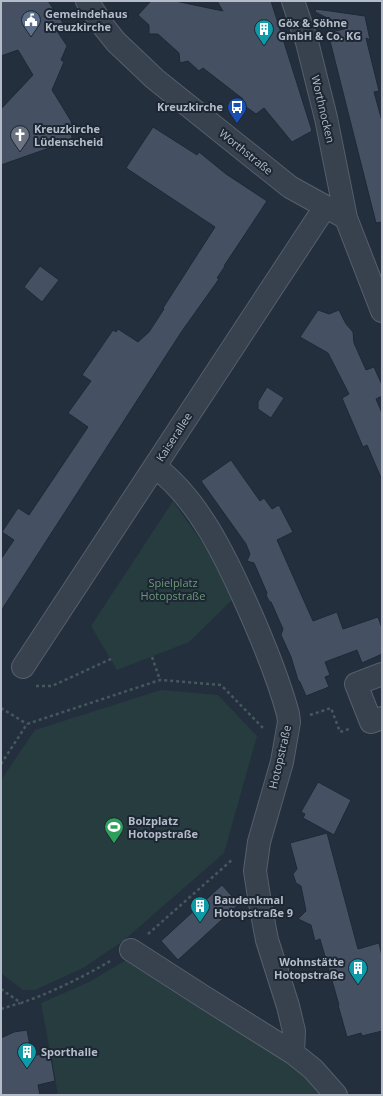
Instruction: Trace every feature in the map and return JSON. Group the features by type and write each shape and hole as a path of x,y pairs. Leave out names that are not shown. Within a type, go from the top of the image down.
{"street":[{"name":"Worthstraße","path":"87,1 112,37 155,79 290,187 346,218"},
{"name":"Worthnocken","path":"293,1 307,42 326,118 346,218"},
{"name":"Kaiserallee","path":"27,676 154,468 325,207"},
{"path":"346,218 382,311"},
{"name":"Hotopstraße","path":"154,468 161,472 185,496 224,554 264,646 284,700 289,722 282,762 259,842 255,871 267,940 288,1006 294,1031 293,1053"},
{"path":"376,720 356,684 382,674"},
{"path":"130,950 293,1053 313,1069 336,1095"}],"path":[{"path":"152,657 160,680"},
{"path":"27,676 52,686 111,659"},
{"path":"1,764 27,724 160,680 221,685 270,734"},
{"path":"1,708 27,724"},
{"path":"289,722 331,708 340,732 376,720"},
{"path":"1,1009 37,998 86,975 130,950 233,860 235,853"},
{"path":"1,989 21,1003"}],"green space":[{"name":"Spielplatz Hotopstraße","path":"173,501 211,555 232,600 189,642 117,670 91,626"},
{"name":"Bolzplatz Hotopstraße","path":"161,690 218,695 257,736 224,853 123,941 83,968 35,990 23,990 1,973 1,780 35,730"},
{"path":"128,959 272,1051 305,1076 324,1095 58,1095 41,1003 89,982"}],"building":[{"path":"1,1 48,1 63,23 55,28 67,46 61,60 64,62 52,90 71,121 72,140 1,165 1,109 33,75 18,50 1,56"},
{"path":"151,1 175,1 223,11 217,1 271,1 312,131 292,142 264,108 256,114 239,102 243,99 203,68 199,71 188,61 180,63 179,53 158,34 149,34 149,25 138,15"},
{"path":"316,9 365,16 370,40 366,38 379,91 374,92 382,121 382,222 376,223 328,33 348,28 315,12"},
{"path":"153,127 197,155 199,152 226,174 267,201 224,266 217,278 219,279 182,331 1,611 1,559 14,540 2,532 18,508 29,515 88,427 68,413 91,381 82,375 113,330 116,332 118,329 138,342 149,332 215,227 126,168"},
{"path":"40,266 59,280 42,302 24,287"},
{"path":"318,310 329,314 339,310 346,324 353,332 354,343 366,370 374,367 382,385 382,396 376,399 382,413 382,480 367,445 363,447 342,398 349,394 328,353 300,337"},
{"path":"267,387 284,398 271,418 258,409 258,402"},
{"path":"231,460 260,501 264,498 272,509 279,505 293,532 277,540 313,621 337,612 343,629 378,617 382,628 382,654 362,663 357,650 325,662 330,675 325,677 329,687 306,696 298,680 291,657 281,635 283,629 271,602 266,595 267,593 254,563 247,561 250,554 246,544 201,481"},
{"path":"318,782 351,800 334,835 303,818 305,814 301,812"},
{"path":"327,833 358,949 379,943 382,956 382,1031 362,1036 361,1033 347,1037 320,939 315,941 311,925 298,919 306,911 301,886 296,883 293,874 297,869 290,843"},
{"name":"Baudenkmal Hotopstraße 9","path":"222,885 239,904 178,960 161,941"},
{"name":"Sporthalle","path":"27,1030 32,1056 50,1052 55,1081 38,1085 40,1095 1,1095 1,1038 14,1032"}],"place":[{"name":"Gemeindehaus Kreuzkirche","path":"31,37"},
{"name":"Göx & Söhne GmbH & Co. KG","path":"264,46"},
{"name":"Kreuzkirche","path":"237,124"},
{"name":"Kreuzkirche Lüdenscheid","path":"20,152"},
{"name":"Bolzplatz Hotopstraße","path":"114,844"},
{"name":"Baudenkmal Hotopstraße 9","path":"200,923"},
{"name":"Wohnstätte Hotopstraße","path":"358,985"},
{"name":"Sporthalle","path":"27,1069"}]}
